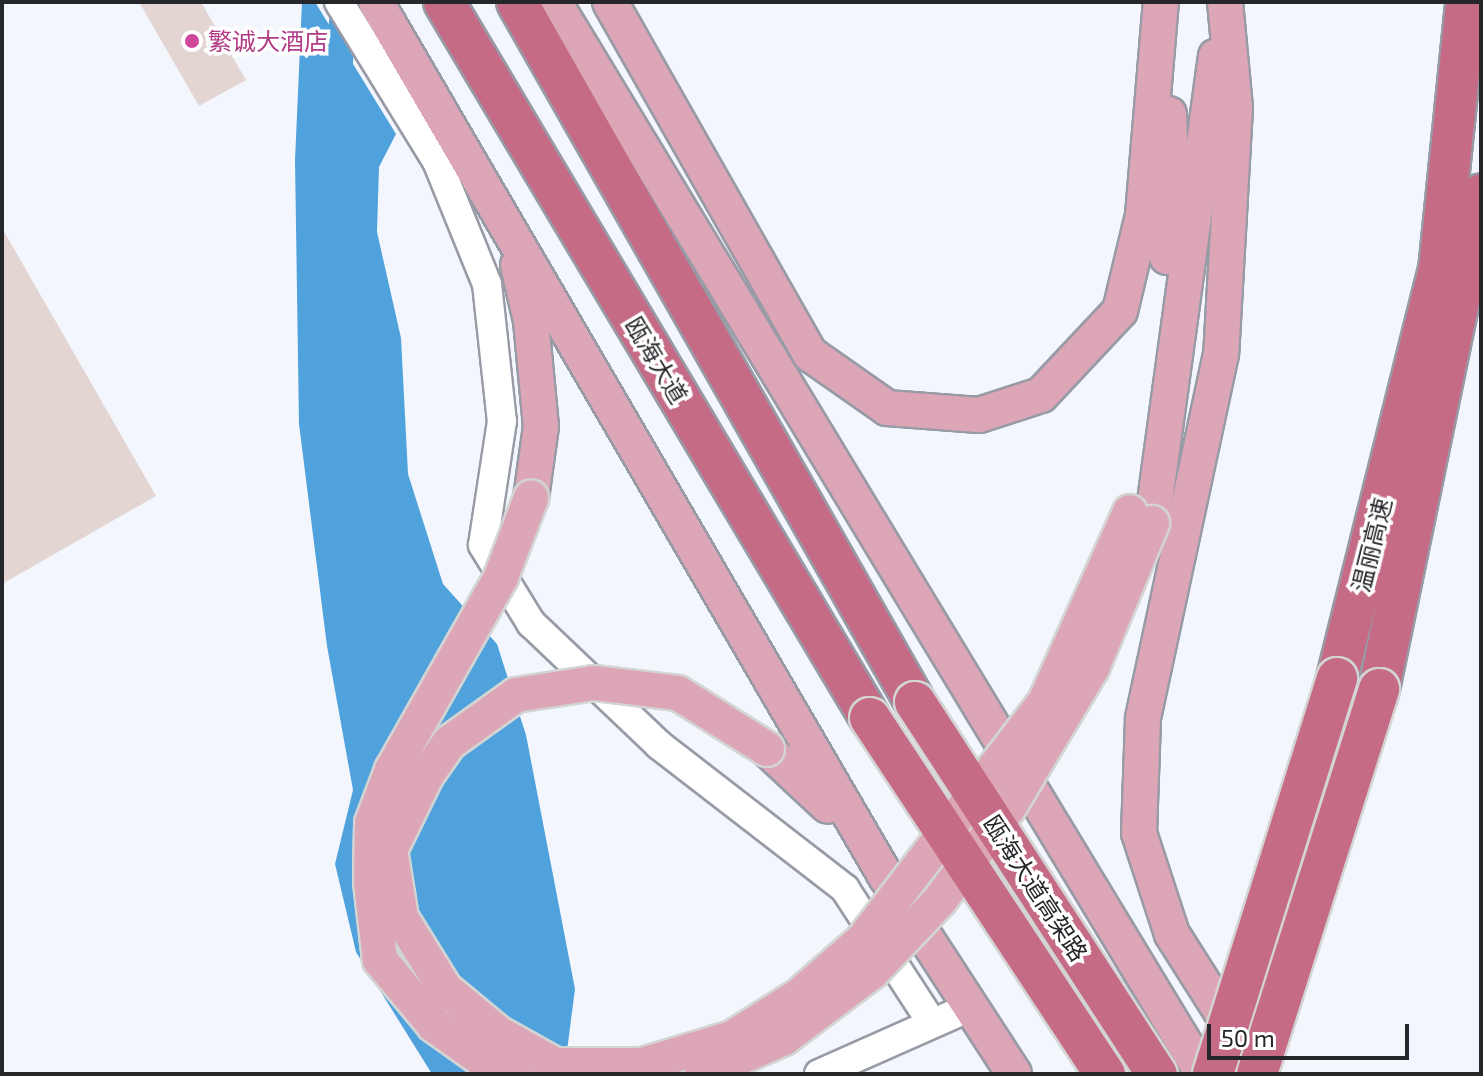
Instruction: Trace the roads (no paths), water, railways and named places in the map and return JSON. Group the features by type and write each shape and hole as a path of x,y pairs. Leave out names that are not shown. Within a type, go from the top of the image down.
{"highway":[{"name":"瓯海大道","path":"444,2 870,718"},
{"name":"瓯海大道高架路","path":"517,2 915,702 1157,1074"},
{"name":"温丽高速","path":"1213,1074 1337,678 1439,270 1466,2"},
{"name":"温丽高速","path":"1259,1074 1379,689 1481,194"},
{"name":"瓯海大道高架路","path":"870,718 1105,1074"},
{"path":"1088,968 1166,1074"}],"main road":[{"path":"376,2 885,875 1014,1074"},
{"path":"554,2 1203,1074"},
{"path":"610,2 810,354 887,408 979,415 1041,395 1120,311 1143,215 1163,2"},
{"path":"885,875 812,786 767,749 678,693 594,683 516,695 449,743 426,776 390,850 401,918 445,989 498,1033 555,1065 642,1065 732,1038 800,995 863,940 1026,727 1051,689 1141,518 1173,218 1163,2"},
{"path":"702,1074 784,1038 872,972 940,900 1009,807 1092,668 1141,518 1224,2"},
{"path":"1224,2 1235,107 1221,354 1143,719 1139,833 1172,934 1259,1074"},
{"path":"511,234 531,321 541,426 531,498 501,577 392,770 372,823 371,882 380,960 434,1025 490,1065 514,1074"}],"street":[{"path":"339,2 437,161 487,284 502,421 483,545 531,623 659,745 845,889 932,1023"},
{"path":"819,1074 847,1068 932,1023 970,1007"}],"water":[{"path":"302,2 315,2 396,134 379,167 377,232 401,338 408,474 443,584 497,644 526,735 575,989 564,1074 432,1074 356,952 335,864 353,790 327,646 299,424 295,160"}],"waterway":[{"path":"337,81 345,2"}],"place":[{"name":"繁诚大酒店","path":"192,41"}]}
